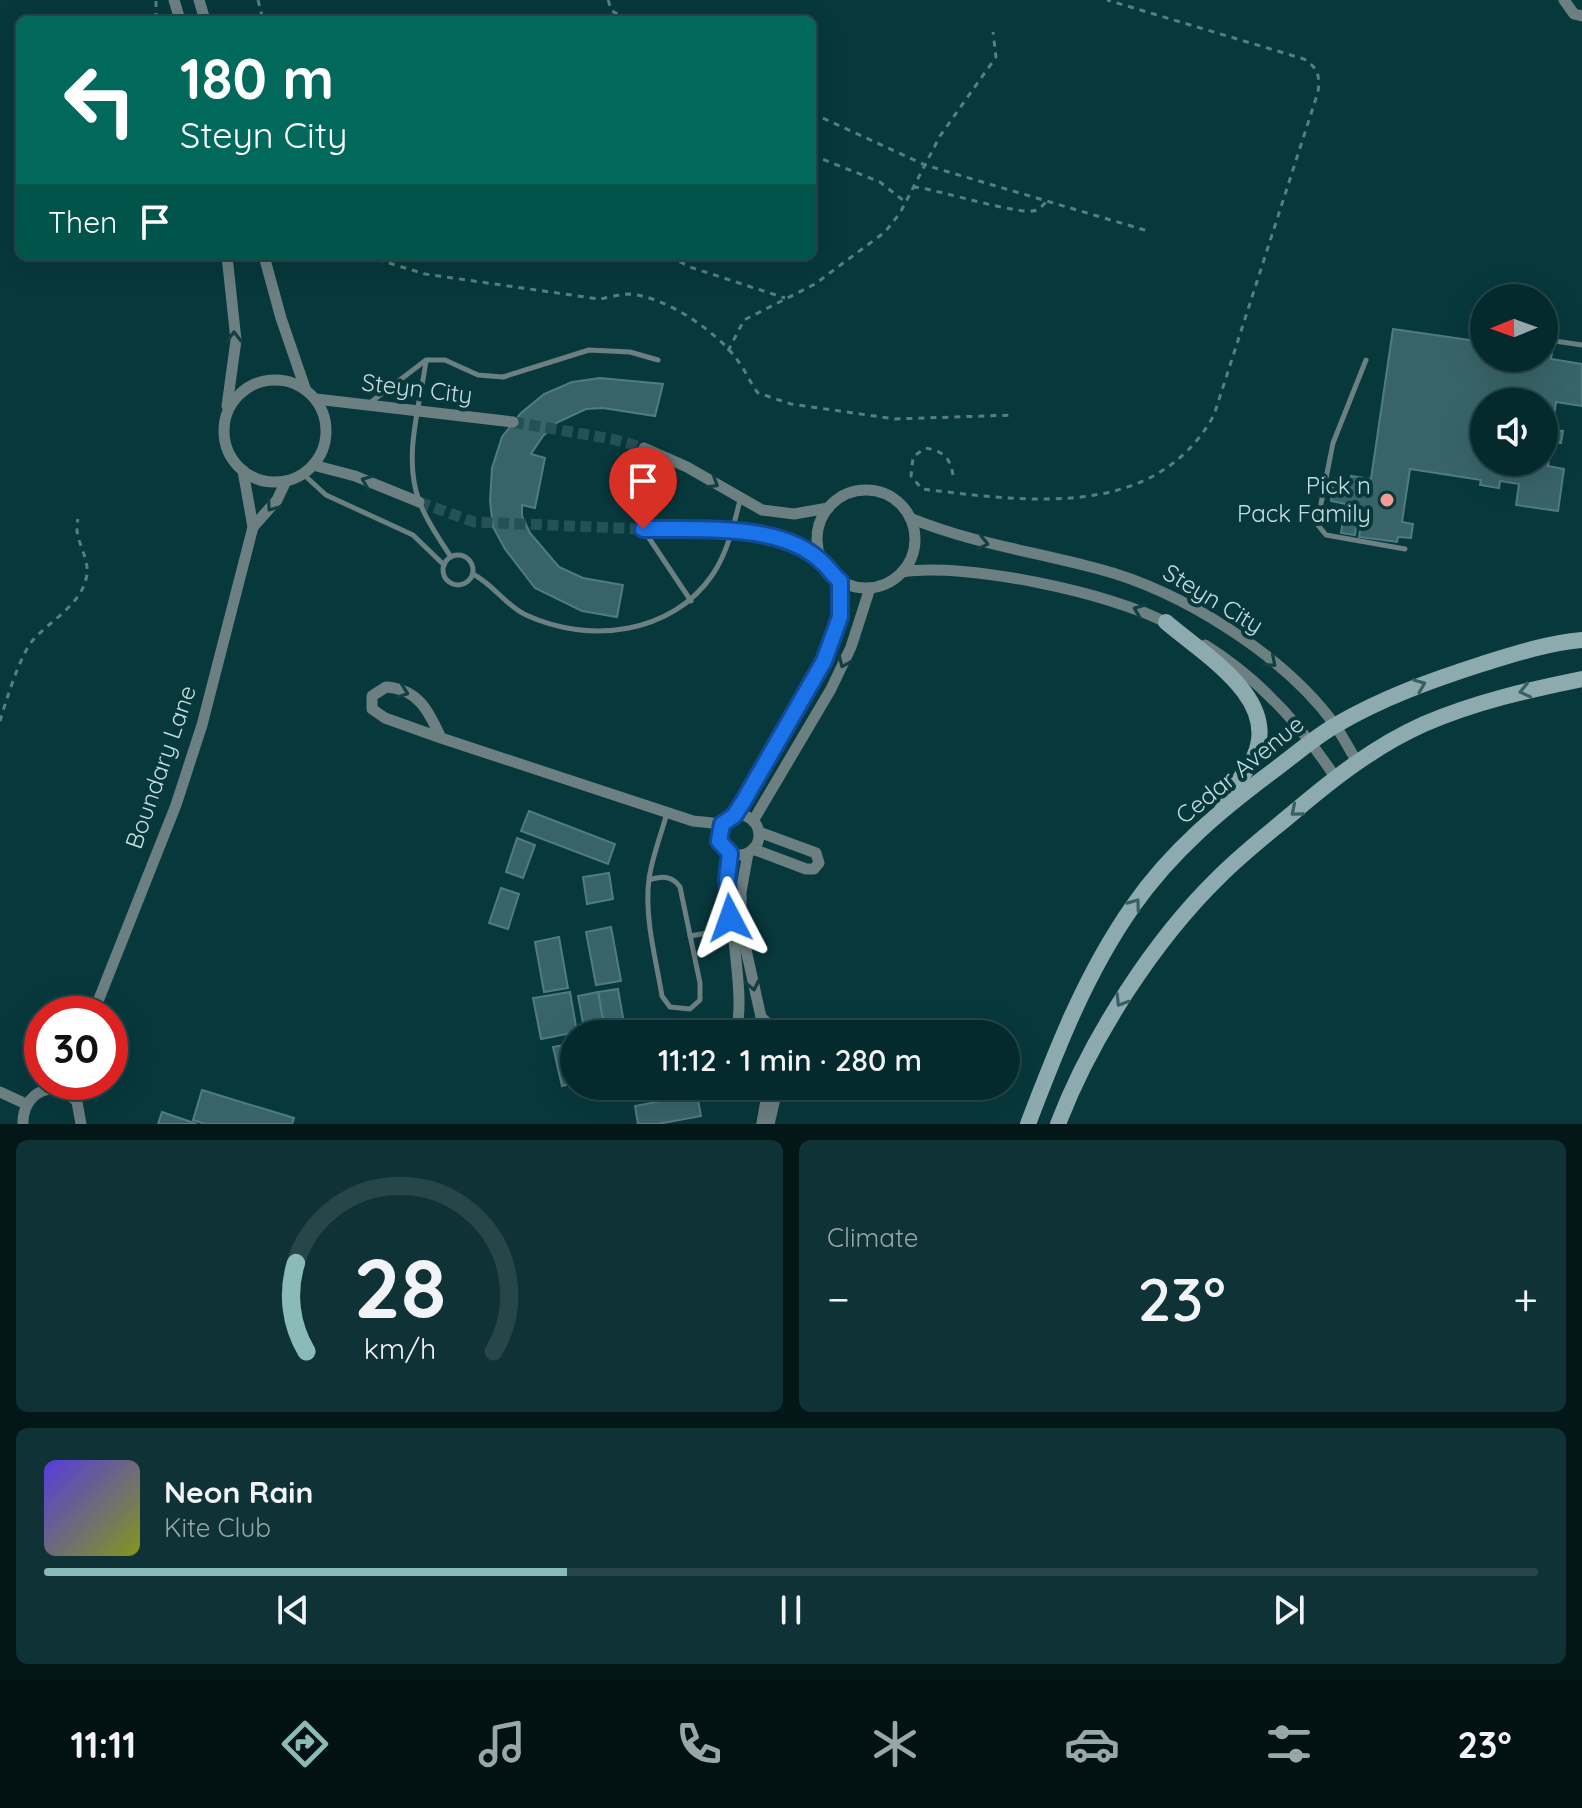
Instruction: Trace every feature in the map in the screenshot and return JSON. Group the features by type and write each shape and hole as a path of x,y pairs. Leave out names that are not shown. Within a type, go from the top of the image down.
{"main road":[{"path":"1166,622 1244,690 1253,702 1260,726 1258,745 1247,769 1192,837"},
{"name":"Cedar Avenue","path":"1028,1124 1064,1030 1098,962 1134,904 1192,837 1227,805 1335,725 1391,697 1438,678 1534,648 1582,640"},
{"path":"1058,1124 1090,1053 1124,995 1191,908 1236,862 1335,777 1423,725 1469,706 1522,690 1582,679"}],"street":[{"path":"1564,0 1574,14 1582,16"},
{"path":"226,414 245,389 259,381 290,381 305,388 316,399 324,415 326,433 323,450 303,474 286,481 263,481 243,471 225,445 223,430 236,340 227,260"},
{"path":"265,260 305,388"},
{"name":"Steyn City","path":"316,399 513,422"},
{"path":"643,529 765,534 786,541 823,562 840,581 855,587 870,588 893,580 902,572 914,546 910,518 887,495 872,491 848,494 828,508 779,513 740,500 687,467 644,448"},
{"path":"313,465 355,476 419,502"},
{"name":"Boundary Lane","path":"100,996 176,805 202,725 253,527 243,471"},
{"name":"Boundary Lane","path":"253,527 277,500 286,481"},
{"path":"823,562 819,552 818,529 828,508"},
{"name":"Steyn City","path":"910,518 973,541 1109,572 1174,597 1255,648 1290,678 1335,725 1357,762"},
{"name":"Steyn City","path":"902,572 948,571 1034,583 1133,606 1166,622 1245,674 1312,742 1335,777"},
{"path":"720,830 734,816 824,661 840,617 840,581"},
{"path":"764,1020 758,1008 741,927 741,892 756,826 836,680 870,588"},
{"path":"441,738 427,709 417,697 398,688 386,687 372,696 372,709 376,713 441,738 720,830"},
{"path":"720,830 722,846 730,853 751,851 806,869 814,869 819,863 816,853 734,816"},
{"path":"730,853 727,880 740,1011 738,1020"},
{"path":"0,1092 26,1104"},
{"path":"23,1124 26,1104 31,1100"},
{"path":"76,1100 81,1124"},
{"path":"762,1124 766,1100"},
{"path":"769,1124 775,1100"}],"lane":[{"path":"1558,341 1582,345"},
{"path":"369,404 426,360 445,360 478,375 503,377 589,350 630,352 658,360"},
{"path":"426,360 413,448 413,472 419,502 451,557"},
{"path":"1366,360 1333,443 1317,524 1326,535 1405,549"},
{"path":"644,448 643,529 691,601"},
{"path":"303,474 326,495 413,535 444,565"},
{"path":"473,574 487,581 509,604 525,615 580,630 630,630 691,601 719,564 740,500"},
{"path":"451,557 466,557 472,565 473,574 468,582 454,585 444,575 444,565 451,557"},
{"path":"649,880 665,877 680,887 700,983 700,1000 690,1009 677,1009 665,1003 662,996 649,913 649,880 668,812"},
{"path":"690,936 731,929"}],"path":[{"path":"608,0 612,11 621,16"},
{"path":"953,475 951,462 940,450 925,448 913,457 911,476 922,489 1035,499 1079,499 1114,493 1164,471 1201,439 1214,415 1318,92 1319,76 1314,66 1304,59 1107,0"},
{"path":"728,351 744,320 764,313 815,284 885,232 948,125 996,57 993,32"},
{"path":"816,115 925,165 1148,231"},
{"path":"816,157 880,182 905,202"},
{"path":"913,187 936,189 1022,211 1037,210 1047,201"},
{"path":"379,260 425,274 599,299 627,294 652,297 701,325 738,360 758,393 791,404 895,419 1014,415"},
{"path":"677,260 786,298"},
{"path":"0,721 30,643 80,593 87,578 87,562 75,530 78,519"}],"building":[{"path":"1393,329 1470,340 1470,372 1558,372 1558,360 1582,364 1582,406 1558,402 1558,388 1470,388 1470,476 1558,476 1558,468 1564,469 1558,511 1516,505 1519,484 1500,481 1499,488 1480,485 1481,480 1410,469 1402,522 1413,524 1411,538 1398,537 1397,542 1359,537 1362,519 1357,519 1355,535 1341,533 1346,504 1331,501 1334,478 1350,481 1351,476 1371,479"},
{"path":"600,378 663,384 655,416 603,408 586,409 558,422 543,436 531,454 545,458 535,508 522,505 522,516 530,533 559,567 583,578 623,585 617,617 582,611 535,588 505,549 493,527 490,501 492,468 502,437 521,413 544,394 572,382"},
{"path":"1558,431 1563,431 1561,443 1558,442"},
{"path":"529,811 615,844 608,864 521,831"},
{"path":"517,838 535,845 523,878 506,872"},
{"path":"609,873 613,899 587,904 583,877"},
{"path":"501,888 519,894 508,929 489,923"},
{"path":"611,927 621,981 596,985 586,932"},
{"path":"559,937 568,988 544,992 535,942"},
{"path":"618,989 623,1020 603,1020 598,992"},
{"path":"570,992 575,1020 560,1020 560,1035 541,1039 533,998"},
{"path":"598,992 603,1020 582,1020 578,996"},
{"path":"560,1046 560,1077 553,1047"},
{"path":"202,1090 294,1118 292,1124 205,1124 193,1120"},
{"path":"666,1100 698,1100 701,1116 658,1124 638,1124 635,1106"},
{"path":"162,1112 197,1124 158,1124"}],"tunnel":[{"path":"513,422 612,439 644,448"},
{"path":"419,502 474,522 643,529"}],"place":[{"name":"Pick n Pack Family","path":"1387,500"}],"route":[{"path":"643,529 765,534 786,541 823,562 840,581 840,617 824,661 743,802 734,816 720,827 719,841 730,853 727,880 730,918"}]}
